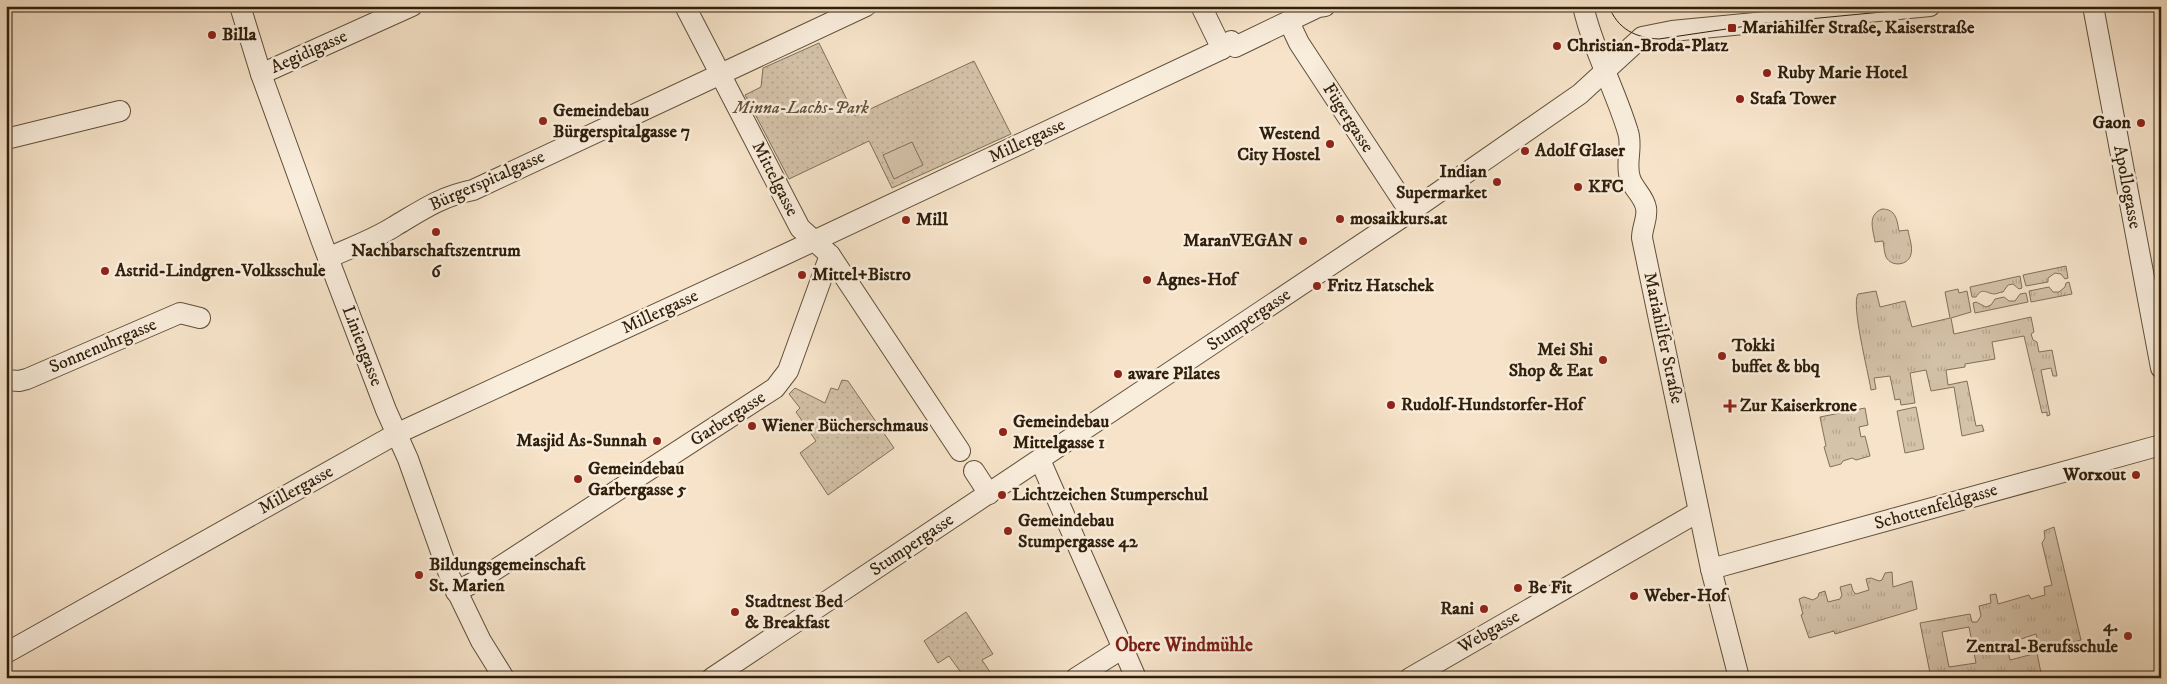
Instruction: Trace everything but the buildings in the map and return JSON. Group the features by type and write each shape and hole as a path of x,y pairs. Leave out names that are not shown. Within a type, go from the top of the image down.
{"street":[{"name":"Liniengasse","path":"240,6 261,74 328,258 396,434 408,459 456,592 481,641 504,678"},
{"name":"Aegidigasse","path":"261,74 412,6"},
{"name":"Mittelgasse","path":"685,6 800,228 830,255"},
{"name":"Bürgerspitalgasse","path":"328,258 395,227 415,212 455,194 473,190 866,6"},
{"path":"1201,6 1222,49"},
{"name":"Millergasse","path":"6,653 396,434 815,241 1222,49 1231,41 1235,46 1318,7 1325,6"},
{"name":"Mariahilfer Straße","path":"1583,6 1588,32 1629,135 1629,176 1634,188 1643,199 1646,208 1642,238 1698,512 1739,678"},
{"name":"Stumpergasse","path":"712,678 1410,212 1580,94 1642,37 1672,31 1930,6"},
{"name":"Apollogasse","path":"2093,6 2161,368"},
{"name":"Fügergasse","path":"1289,22 1299,43 1410,212"},
{"path":"6,139 120,111"},
{"path":"830,255 960,451"},
{"name":"Garbergasse","path":"456,592 487,575 775,388 788,370 830,255"},
{"name":"Sonnenuhrgasse","path":"6,380 19,381 27,379 180,313 200,318"},
{"name":"Schottenfeldgasse","path":"1711,569 2161,445"},
{"path":"1040,460 1136,678"},
{"path":"974,471 989,494"},
{"name":"Webgasse","path":"1410,678 1698,512"},
{"path":"1076,678 1123,648"}],"green space":[{"name":"Minna-Lachs-Park","path":"819,43 855,116 974,61 1011,134 892,188 869,141 789,179 745,95 761,87 763,68"},
{"path":"912,142 923,165 894,179 883,155"},
{"path":"1882,209 1887,209 1893,213 1899,231 1908,230 1911,251 1910,258 1904,263 1892,263 1885,255 1883,241 1875,242 1872,223 1874,215"},
{"path":"2066,266 2068,278 2065,279 2061,274 2055,273 2048,278 2048,282 2026,286 2023,275"},
{"path":"2020,276 2022,288 2019,289 2013,284 2008,285 2003,292 1994,294 1982,291 1976,297 1972,297 1970,287"},
{"path":"2069,282 2072,294 2031,302 2029,291 2049,287 2053,292 2059,292"},
{"path":"1958,289 1959,293 1967,291 1971,312 1951,318 1954,334 2031,317 2034,332 2031,334 2033,340 2037,342 2039,352 2052,350 2057,376 2053,376 2051,368 2041,370 2050,415 2047,416 2047,412 2042,413 2024,336 1992,342 1995,359 1965,364 1965,367 1946,370 1948,385 1967,381 1976,426 1982,425 1984,431 1962,436 1954,387 1931,391 1926,370 1910,373 1915,403 1901,405 1900,399 1895,400 1890,376 1874,378 1876,389 1871,390 1858,324 1856,301 1858,294 1876,291 1880,307 1905,301 1912,327 1950,318 1945,292"},
{"path":"2026,293 2028,302 1975,313 1973,303 1976,302 1986,307 1991,305 1995,299 2004,297 2009,301 2015,301 2020,294"},
{"path":"842,380 848,381 894,448 828,495 800,453 816,441 796,412 800,408 789,394 795,388 825,403 831,388 838,390"},
{"path":"1916,407 1924,449 1905,453 1897,411"},
{"path":"1865,408 1868,425 1859,427 1861,437 1865,436 1870,456 1856,460 1852,458 1830,467 1824,447 1826,446 1820,417"},
{"path":"2054,527 2081,640 2041,651 2036,634 2006,644 2010,660 2037,653 2042,678 1931,678 1920,623 1970,614 1972,622 1977,622 1981,616 1979,606 1991,603 1990,595 1996,594 1998,604 2029,595 2031,599 2045,595 2044,587 2052,585 2042,543 2045,538 2044,531","holes":["1969,627 1976,663 1949,667 1942,632"]},
{"path":"1892,572 1893,587 1912,581 1917,609 1835,634 1834,631 1809,638 1801,615 1803,614 1799,599 1804,597 1813,600 1818,597 1819,593 1825,591 1828,602 1840,599 1842,595 1840,587 1851,584 1856,594 1869,590 1866,579 1871,578 1879,581 1882,580 1885,573"},
{"path":"966,612 993,654 982,660 994,678 965,678 949,656 938,663 924,641"}],"tram line":[{"path":"1609,6 1617,21 1628,31 1643,37 1659,39 1767,23 1945,6"}],"place":[{"name":"Mariahilfer Straße, Kaiserstraße","path":"1732,28"},
{"name":"Billa","path":"212,35"},
{"name":"Christian-Broda-Platz","path":"1557,46"},
{"name":"Ruby Marie Hotel","path":"1767,73"},
{"name":"Stafa Tower","path":"1740,99"},
{"name":"Gemeindebau Bürgerspitalgasse 7","path":"543,121"},
{"name":"Gaon","path":"2141,123"},
{"name":"Westend City Hostel","path":"1330,144"},
{"name":"Adolf Glaser","path":"1525,151"},
{"name":"Indian Supermarket","path":"1497,182"},
{"name":"KFC","path":"1578,187"},
{"name":"mosaikkurs.at","path":"1340,219"},
{"name":"Mill","path":"906,220"},
{"name":"Nachbarschaftszentrum 6","path":"436,232"},
{"name":"MaranVEGAN","path":"1303,241"},
{"name":"Astrid-Lindgren-Volksschule","path":"105,271"},
{"name":"Mittel+Bistro","path":"802,275"},
{"name":"Agnes-Hof","path":"1147,280"},
{"name":"Fritz Hatschek","path":"1317,286"},
{"name":"Tokki buffet & bbq","path":"1722,356"},
{"name":"Mei Shi Shop & Eat","path":"1603,360"},
{"name":"aware Pilates","path":"1118,374"},
{"name":"Rudolf-Hundstorfer-Hof","path":"1391,405"},
{"name":"Zur Kaiserkrone","path":"1730,406"},
{"name":"Wiener Bücherschmaus","path":"752,426"},
{"name":"Gemeindebau Mittelgasse 1","path":"1003,432"},
{"name":"Masjid As-Sunnah","path":"657,441"},
{"name":"Worxout","path":"2136,475"},
{"name":"Gemeindebau Garbergasse 5","path":"578,479"},
{"name":"Lichtzeichen Stumperschul","path":"1002,495"},
{"name":"Gemeindebau Stumpergasse 42","path":"1008,531"},
{"name":"Bildungsgemeinschaft St. Marien","path":"419,575"},
{"name":"Be Fit","path":"1518,588"},
{"name":"Weber-Hof","path":"1634,596"},
{"name":"Rani","path":"1484,609"},
{"name":"Stadtnest Bed & Breakfast","path":"735,612"},
{"name":"4. Zentral-Berufsschule","path":"2128,636"}],"district":[{"name":"Obere Windmühle","path":"1184,645"}]}
